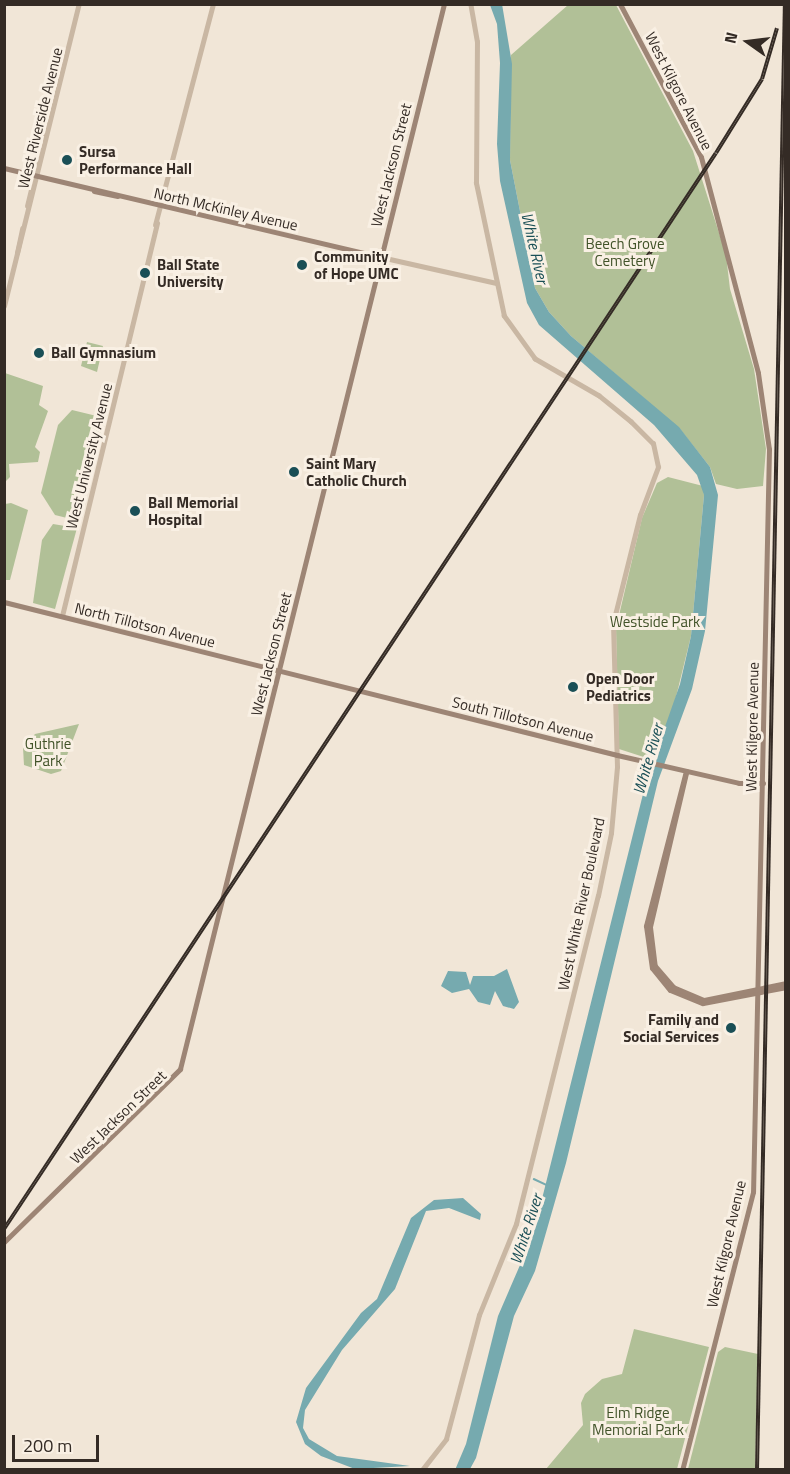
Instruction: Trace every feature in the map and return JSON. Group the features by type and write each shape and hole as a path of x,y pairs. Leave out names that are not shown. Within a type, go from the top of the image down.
{"main road":[{"name":"West Jackson Street","path":"4,1242 177,1076 225,893 444,4"},
{"name":"West Kilgore Avenue","path":"620,4 700,157 758,373 769,449 753,1192 682,1470"},
{"name":"North McKinley Avenue","path":"4,170 35,175 381,257"},
{"name":"North Tillotson Avenue","path":"4,602 278,672"},
{"name":"South Tillotson Avenue","path":"278,672 672,769 763,783"},
{"path":"672,769 680,789"},
{"path":"686,771 646,926 647,955 660,980 684,998 711,1004 786,985"},
{"path":"686,771 650,927 651,954 663,978 685,994 711,1000 742,996"},
{"path":"218,888 225,893"}],"street":[{"name":"West Riverside Avenue","path":"4,306 35,175 80,4"},
{"name":"West University Avenue","path":"62,616 161,206 213,4"},
{"name":"West White River Boulevard","path":"422,1470 446,1439 481,1308 516,1224 607,854 617,755 613,623 658,458 651,442 618,410 524,348 504,316 476,183 477,42 470,4"},
{"path":"381,257 496,283"}],"green space":[{"name":"Beech Grove Cemetery","path":"568,5 616,5 693,151 726,255 730,289 754,369 766,449 763,486 737,489 716,484 710,467 680,429 571,336 549,312 535,288 510,160 511,55"},
{"path":"87,342 103,346 97,372 81,366"},
{"path":"5,373 43,386 39,405 48,411 35,447 40,452 38,462 9,464 10,477 5,482"},
{"path":"72,410 105,418 79,521 55,515 41,493 58,425"},
{"name":"Westside Park","path":"668,477 703,486 704,495 691,636 672,713 653,760 619,749 616,628 642,518 657,483"},
{"path":"11,503 28,510 10,580 5,580 5,504"},
{"path":"53,524 77,528 55,609 33,603 42,540"},
{"name":"Guthrie Park","path":"79,724 61,771 51,774 24,765 23,748 35,734"},
{"name":"Elm Ridge Memorial Park","path":"634,1329 709,1347 677,1469 546,1469 583,1425 581,1403 585,1394 602,1379 622,1374"},
{"path":"725,1347 758,1354 755,1469 688,1469 718,1352"}],"water":[{"path":"502,4 512,64 510,160 535,288 549,312 571,336 679,427 710,467 718,495 705,631 692,689 658,781 566,1163 535,1271 514,1316 476,1458 470,1469 455,1470 466,1444 498,1316 533,1235 647,778 680,684 691,636 704,495 697,475 654,425 539,325 527,303 500,181 497,144 500,63 497,24 490,5"},
{"path":"507,969 519,1002 514,1009 503,1006 495,991 490,1005 478,1002 469,989 452,993 441,986 448,971 466,972 470,985 473,976 494,976"},
{"path":"463,1198 481,1214 480,1220 449,1208 426,1211 395,1289 342,1350 305,1410 303,1428 309,1439 337,1456 410,1466 355,1469 321,1456 305,1444 296,1422 306,1388 361,1313 377,1299 411,1218 434,1200"}],"waterway":[{"path":"534,1179 547,1185"}],"railway":[{"path":"757,1470 785,4"},
{"path":"4,1229 716,153 762,79 777,28"}],"place":[{"name":"Sursa Performance Hall","path":"67,160"},
{"name":"Community of Hope UMC","path":"302,265"},
{"name":"Ball State University","path":"145,273"},
{"name":"Ball Gymnasium","path":"39,353"},
{"name":"Saint Mary Catholic Church","path":"294,472"},
{"name":"Ball Memorial Hospital","path":"135,511"},
{"name":"Open Door Pediatrics","path":"573,687"},
{"name":"Family and Social Services","path":"731,1028"}],"water label":[{"name":"White River","path":"535,248"},
{"name":"White River","path":"648,759"},
{"name":"White River","path":"526,1229"}]}
